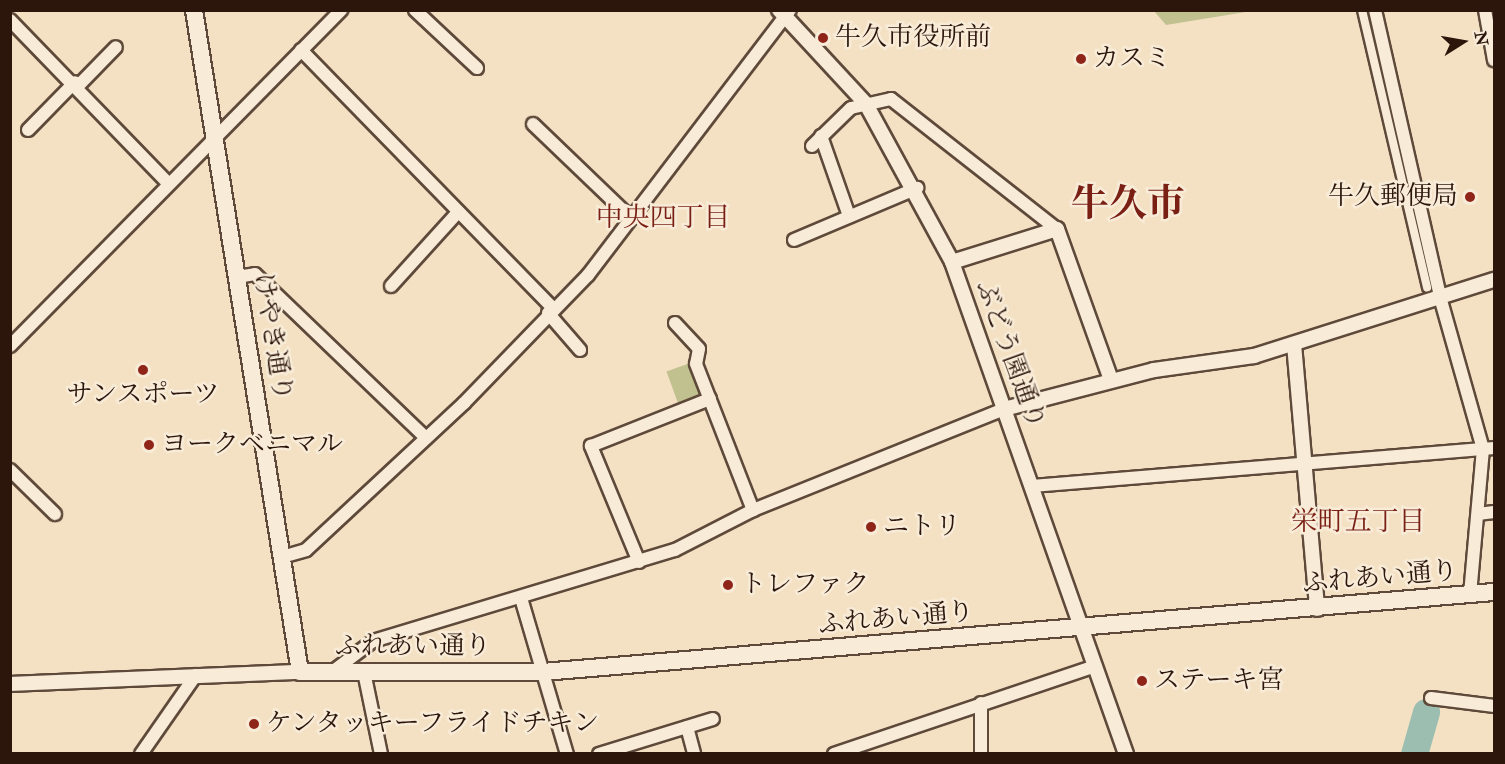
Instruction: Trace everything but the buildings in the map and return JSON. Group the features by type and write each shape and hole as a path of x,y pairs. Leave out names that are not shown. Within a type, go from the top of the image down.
{"main road":[{"name":"けやき通り","path":"194,10 300,672"},
{"name":"ふれあい通り","path":"300,672 543,672 1082,630 1494,592"}],"street":[{"path":"10,346 340,10"},
{"path":"416,10 477,68"},
{"path":"1362,10 1427,288"},
{"path":"1375,10 1440,297 1489,448 1478,514 1470,594"},
{"path":"1485,10 1494,60"},
{"path":"282,557 306,550 426,438 588,274 629,216 785,12"},
{"name":"ぶどう園通り","path":"785,12 866,104 917,188 952,262 1126,753"},
{"path":"10,20 76,84 169,184"},
{"path":"10,38 20,29"},
{"path":"28,130 116,47"},
{"path":"301,50 551,310 580,350"},
{"path":"849,216 816,141 851,108 896,101 1057,229 1112,380"},
{"path":"532,124 629,216"},
{"path":"794,240 917,188"},
{"path":"391,286 458,212"},
{"path":"952,262 1057,229"},
{"path":"237,277 255,274 426,438"},
{"path":"332,672 373,641 639,562 753,510 1004,409 1112,380 1233,361 1294,344 1494,280"},
{"path":"675,323 699,349 696,364 753,510"},
{"path":"1294,344 1317,609"},
{"path":"639,562 591,446 710,399"},
{"path":"1032,486 1489,448"},
{"path":"10,470 55,514"},
{"path":"1478,514 1494,512"},
{"path":"521,598 567,753"},
{"path":"834,753 861,747 981,703 1095,666"},
{"path":"10,684 300,672"},
{"path":"364,672 381,753"},
{"path":"141,753 196,675"},
{"path":"1431,698 1494,706"},
{"path":"981,703 981,753"},
{"path":"598,753 628,749 713,719"},
{"path":"687,727 694,753"}],"green space":[{"path":"1154,11 1252,11 1166,25"},
{"path":"690,363 702,396 678,404 667,372"}],"waterway":[{"path":"1414,754 1426,712"}],"place":[{"name":"牛久市役所前","path":"823,38"},
{"name":"カスミ","path":"1081,59"},
{"name":"牛久郵便局","path":"1470,197"},
{"name":"サンスポーツ","path":"143,370"},
{"name":"ヨークベニマル","path":"149,445"},
{"name":"ニトリ","path":"871,527"},
{"name":"トレファク","path":"728,585"},
{"name":"ステーキ宮","path":"1142,681"},
{"name":"ケンタッキーフライドチキン","path":"254,724"}],"district":[{"name":"牛久市","path":"1128,205"},
{"name":"中央四丁目","path":"663,218"},
{"name":"栄町五丁目","path":"1358,522"}]}
